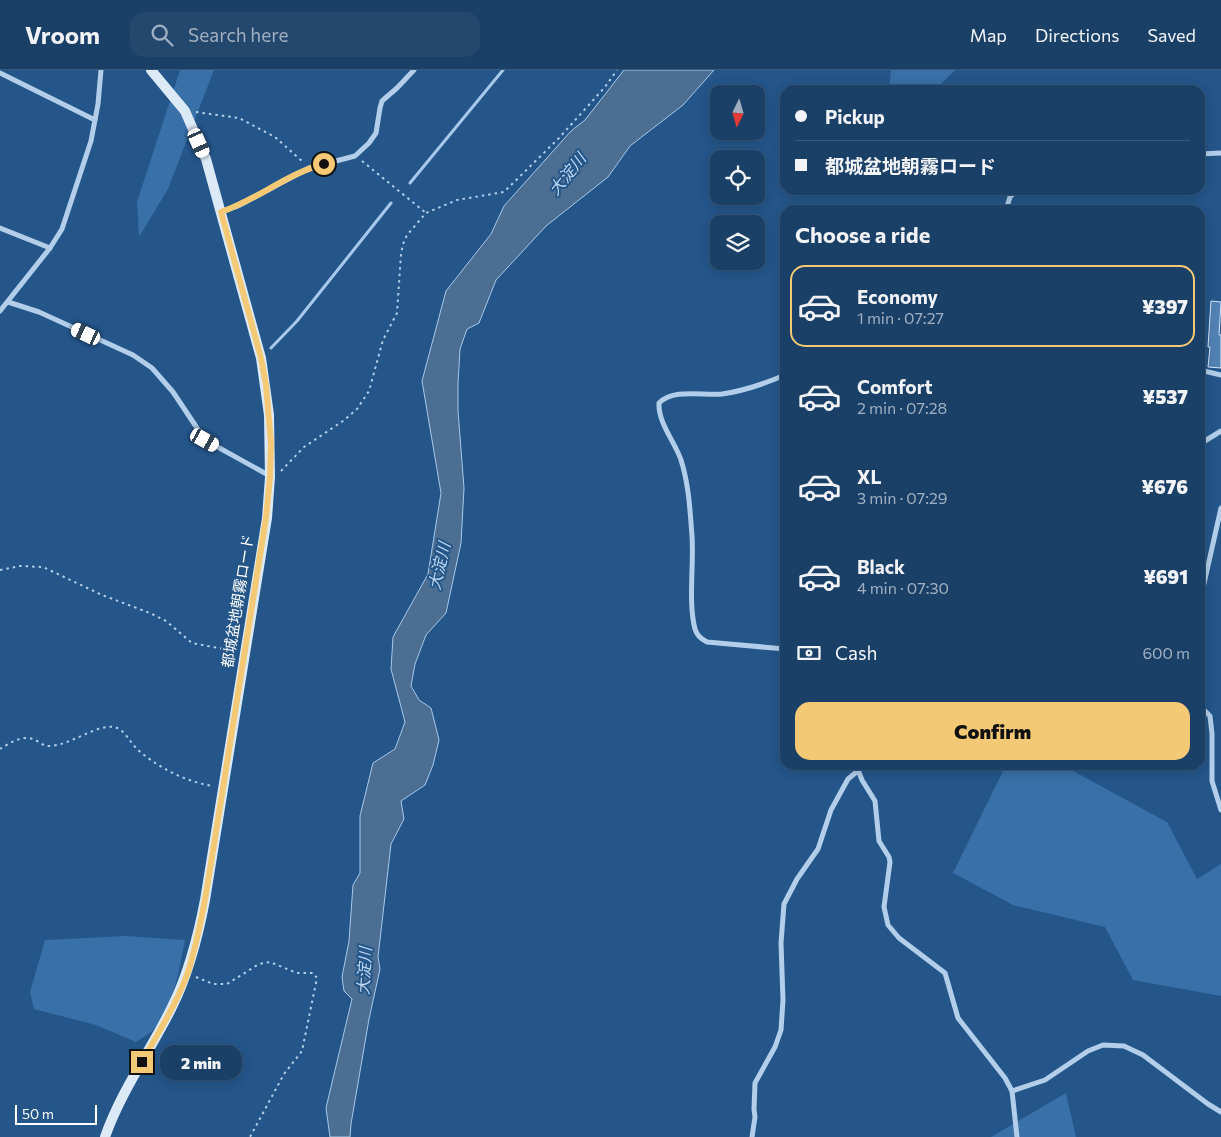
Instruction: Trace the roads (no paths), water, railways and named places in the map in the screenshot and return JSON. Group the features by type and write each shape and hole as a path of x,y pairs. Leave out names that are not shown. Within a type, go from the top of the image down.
{"street":[{"path":"0,311 50,248 62,229 91,141 101,70"},
{"name":"都城盆地朝霧ロード","path":"105,1137 120,1104 172,1007 187,973 198,936 265,528 270,477 269,415 264,376 206,159 185,111 151,70"},
{"path":"221,212 238,206 309,168 355,156 369,143 376,133 382,100 397,88 414,70"},
{"path":"0,72 95,120"},
{"path":"1205,154 1221,153"},
{"path":"0,228 50,248"},
{"path":"8,302 39,312 133,355 152,368 174,392 205,440 270,477"},
{"path":"1205,371 1221,375"},
{"path":"780,378 754,388 722,394 674,395 664,398 659,403 659,412 681,460 688,490 692,539 695,629 700,638 707,642 780,649"},
{"path":"1205,441 1221,431"},
{"path":"1205,579 1221,508"},
{"path":"1205,711 1210,716 1212,780 1221,810"},
{"path":"752,1137 755,1117 755,1083 775,1047 781,1030 783,1000 781,943 784,904 797,879 818,849 831,810 848,779 859,771 862,780 875,801 879,840 890,862 884,908 888,926 898,938 945,973 958,1018 1005,1078 1012,1091 1017,1137"},
{"path":"1012,1091 1045,1080 1088,1052 1103,1045 1124,1046 1143,1055 1221,1112"}],"water":[{"name":"大淀川","path":"624,70 714,70 683,105 630,146 608,177 546,226 496,280 479,323 467,329 460,349 458,383 458,411 464,488 461,543 446,613 426,635 415,664 411,686 419,700 431,708 439,740 433,765 425,785 401,801 404,819 391,844 378,957 380,969 369,1019 350,1137 330,1137 326,1108 352,999 344,991 342,977 349,941 353,885 360,873 360,816 373,763 395,749 405,722 391,669 393,637 428,574 441,493 422,381 446,291 491,234 504,206 571,131 585,120"}],"waterway":[{"path":"410,183 503,70"},
{"path":"271,348 297,321 391,203"}]}
